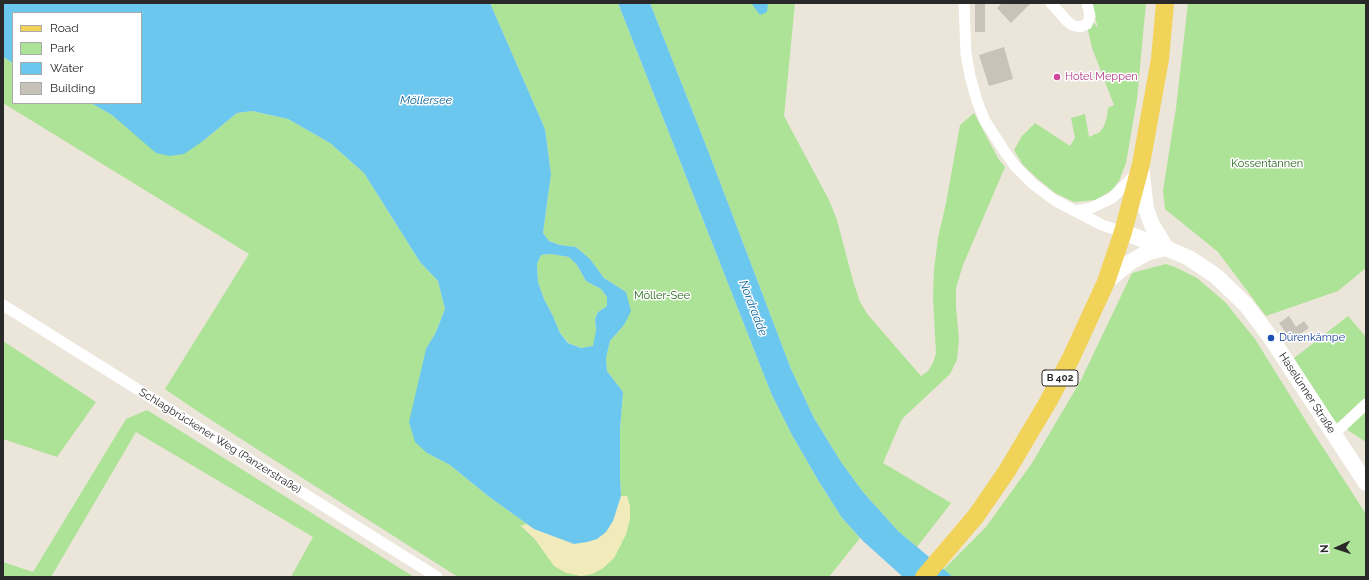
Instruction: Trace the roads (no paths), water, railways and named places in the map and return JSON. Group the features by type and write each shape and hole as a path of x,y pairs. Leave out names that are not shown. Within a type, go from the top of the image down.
{"main road":[{"name":"B 402","path":"924,577 976,516 1015,458 1048,402 1071,358 1106,282 1123,232 1140,167 1160,59 1165,3"}],"street":[{"path":"964,3 966,54 977,101 985,121 1015,166 1032,184 1054,200 1102,225 1123,232"},
{"path":"1051,3 1067,21 1072,25 1080,27 1087,24 1090,16 1087,3"},
{"path":"1076,211 1091,208 1112,198 1140,167"},
{"path":"1106,282 1129,262 1148,252 1166,248 1152,225 1146,209 1140,167"},
{"name":"Haselünner Straße","path":"1123,232 1189,258 1216,276 1246,305 1271,338 1366,483"},
{"name":"Schlagbrückener Weg (Panzerstraße)","path":"3,305 437,577"},
{"path":"1334,434 1366,404"}],"water":[{"name":"Möllersee","path":"3,3 490,3 545,129 551,174 543,233 549,241 560,245 576,247 590,259 604,278 626,292 631,311 624,325 610,341 606,358 607,371 623,392 620,429 621,496 613,521 606,532 597,539 574,544 534,529 488,496 450,465 427,453 415,442 409,422 426,349 436,332 445,309 438,281 420,262 364,173 330,143 288,119 252,111 237,113 203,141 184,154 169,156 156,153 112,115 93,104 142,104 142,12 12,12 12,62 3,57","holes":["551,254 569,257 577,265 586,281 601,289 607,297 607,306 598,312 595,319 596,330 593,346 581,348 568,343 560,333 544,299 538,282 537,264 541,255"]},
{"name":"Nordradde","path":"618,3 650,3 791,369 814,418 841,462 863,492 898,531 953,577 903,577 863,541 842,518 818,480 792,435 771,393"},
{"path":"751,3 768,3 767,12 760,15"}],"place":[{"name":"Hotel Meppen","path":"1057,77"},
{"name":"Dürenkämpe","path":"1271,338"}],"park label":[{"name":"Kossentannen","path":"1267,164"},
{"name":"Möller-See","path":"662,296"}]}
